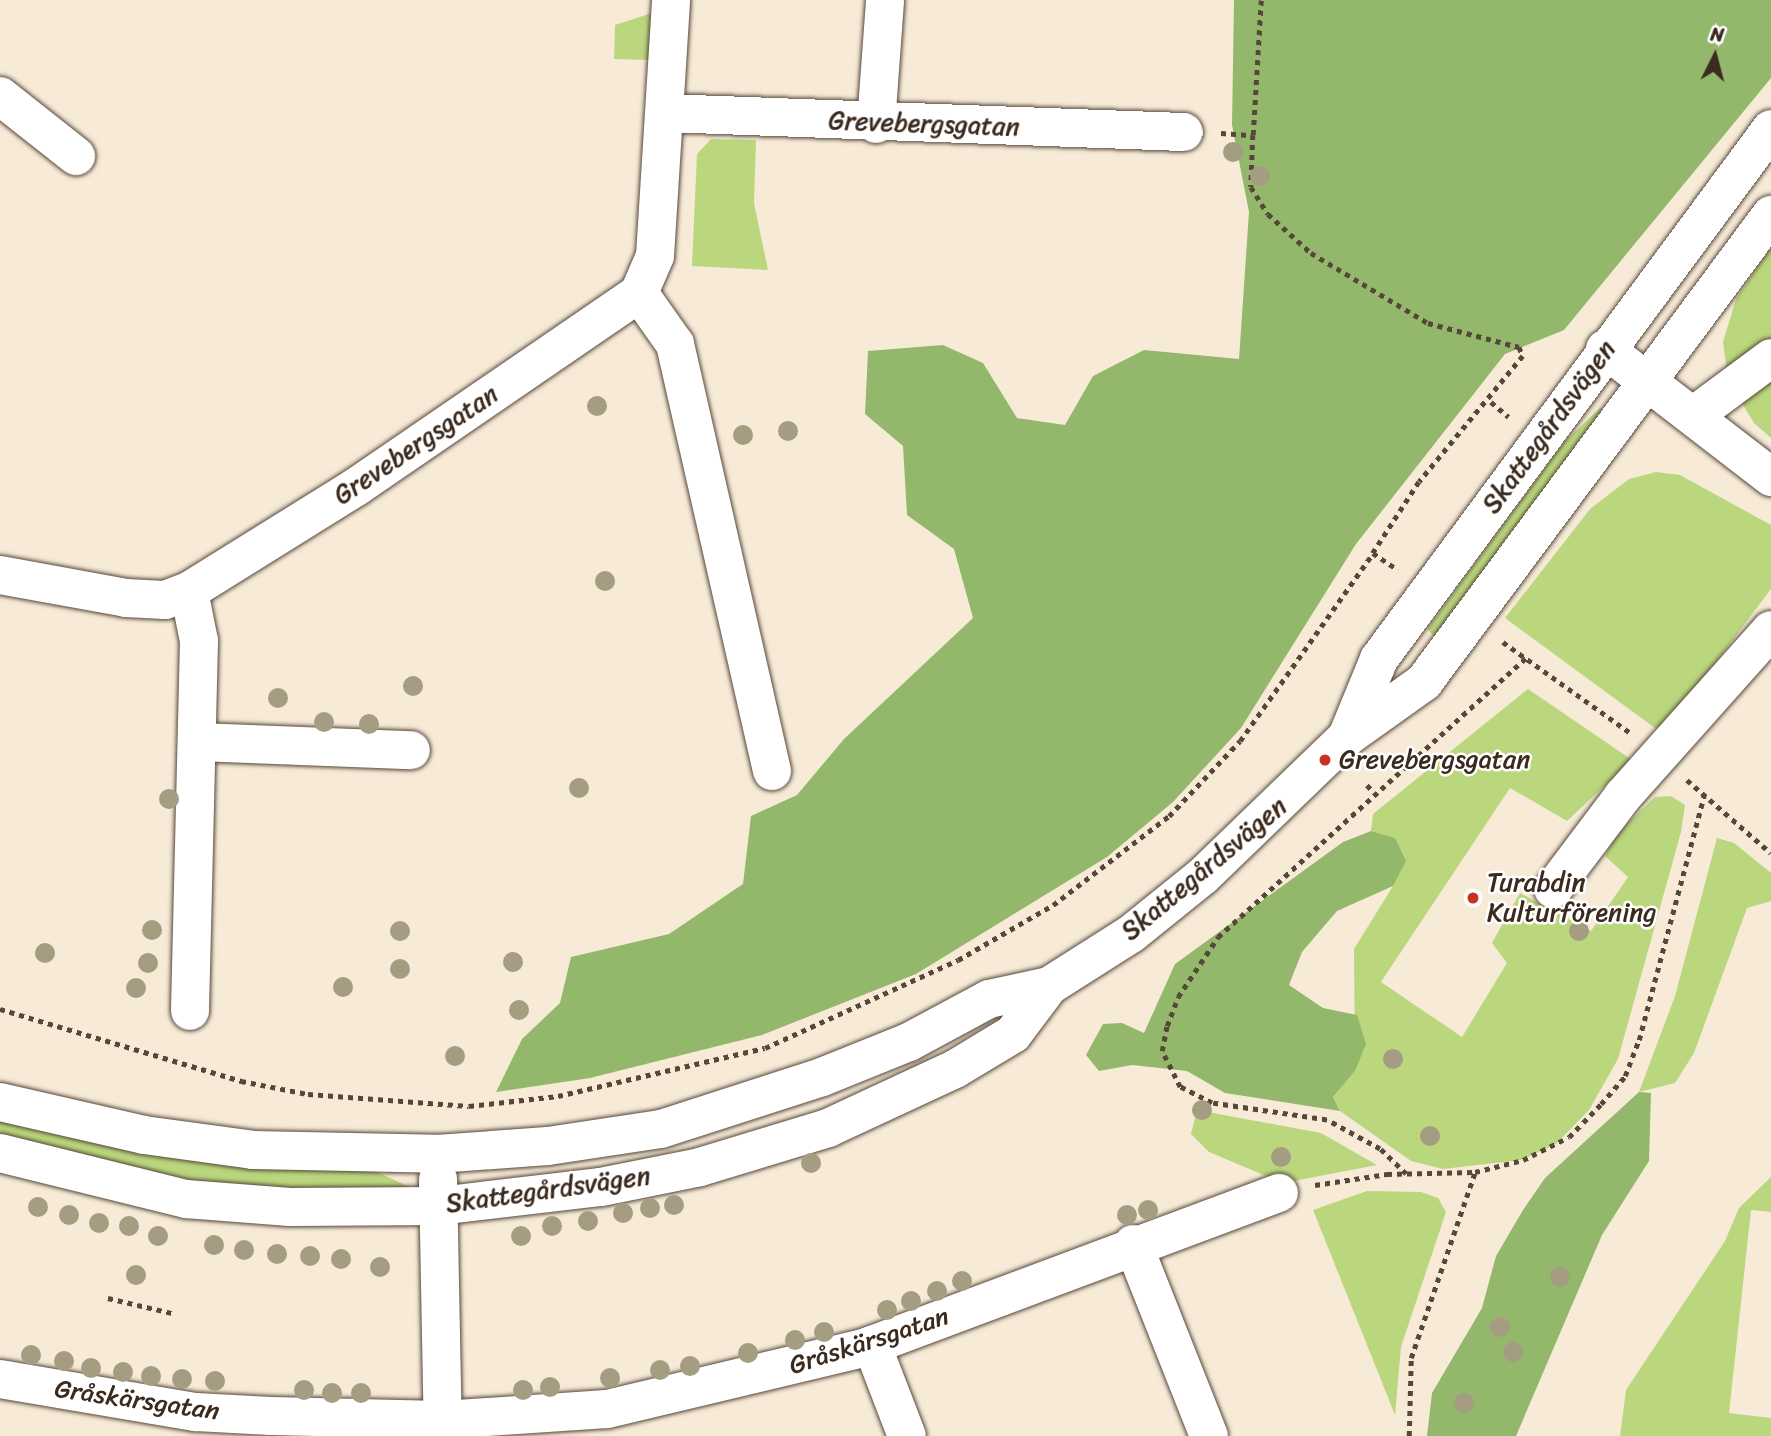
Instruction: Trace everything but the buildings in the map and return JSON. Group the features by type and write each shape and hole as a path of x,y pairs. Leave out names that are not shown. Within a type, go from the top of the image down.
{"street":[{"path":"671,0 655,256 639,293 675,344 772,771"},
{"path":"876,124 885,0"},
{"path":"0,96 76,156"},
{"name":"Grevebergsgatan","path":"665,113 876,124 1184,132"},
{"name":"Skattegårdsvägen","path":"1347,737 1379,659 1605,349 1771,129"},
{"name":"Skattegårdsvägen","path":"0,1153 186,1199 290,1207 439,1206 601,1187 700,1167 828,1128 1013,1034 1049,986 1203,876 1347,737 1424,682 1651,382 1771,215"},
{"name":"Grevebergsgatan","path":"0,575 126,598 165,600 188,591 356,487 639,293"},
{"path":"1605,349 1771,477"},
{"path":"1693,416 1771,358"},
{"path":"188,591 199,640 190,1011"},
{"path":"1553,889 1662,756 1771,630"},
{"path":"198,742 411,750"},
{"name":"Skattegårdsvägen","path":"0,1101 131,1133 253,1150 437,1154 661,1129 822,1077 909,1042 989,999 1049,986"},
{"path":"437,1154 442,1428"},
{"name":"Gråskärsgatan","path":"0,1379 270,1426 442,1428 610,1422 872,1345 1133,1244 1295,1189"},
{"path":"1133,1244 1209,1436"},
{"path":"872,1345 907,1436"}],"path":[{"path":"0,1009 240,1081 308,1094 469,1106 558,1096 765,1048 958,960 1053,905 1169,816 1240,741 1373,553 1419,482 1491,402 1523,356 1519,346 1428,323 1311,253 1268,214 1251,187 1261,0"},
{"path":"1184,132 1253,135"},
{"path":"1491,402 1519,425"},
{"path":"1373,553 1411,578"},
{"path":"1501,640 1662,756 1771,853"},
{"path":"1406,1174 1380,1149 1327,1120 1212,1103 1180,1087 1162,1051 1178,997 1219,937 1374,792 1526,657"},
{"path":"1367,785 1374,792"},
{"path":"1295,1189 1406,1174 1475,1172 1523,1160 1569,1137 1625,1076 1704,796"},
{"path":"1409,1436 1410,1358 1475,1172"},
{"path":"108,1298 172,1313"}],"green space":[{"path":"1234,0 1771,0 1771,78 1564,330 1505,354 1356,544 1241,728 1173,802 1107,857 916,974 762,1035 590,1078 496,1092 522,1039 560,1003 571,957 669,934 743,884 751,816 797,795 844,739 973,618 954,549 907,515 903,446 865,414 868,351 943,345 983,363 1017,418 1065,425 1093,376 1144,350 1239,359 1249,212 1232,125"},
{"path":"652,13 650,60 614,59 615,25"},
{"path":"711,139 756,140 754,203 768,270 692,266 697,154"},
{"path":"1771,247 1771,438 1754,423 1728,380 1723,342 1736,299"},
{"path":"1600,408 1607,410 1435,637 1427,629 1564,442"},
{"path":"1656,472 1680,475 1771,525 1771,589 1671,722 1655,728 1505,618 1590,509 1629,479"},
{"path":"1528,689 1632,760 1567,821 1510,788 1381,982 1462,1037 1507,963 1492,943 1520,893 1591,931 1628,877 1605,856 1616,835 1655,797 1671,796 1685,805 1681,832 1618,1059 1589,1110 1556,1144 1521,1160 1443,1169 1411,1161 1340,1111 1333,1097 1355,1071 1354,949 1393,886 1395,838 1371,831 1373,814"},
{"path":"1371,831 1395,838 1406,861 1393,886 1337,911 1302,952 1289,985 1323,1008 1357,1015 1366,1044 1355,1071 1333,1097 1340,1111 1225,1093 1187,1071 1132,1065 1099,1071 1086,1055 1103,1024 1122,1023 1144,1033 1175,964 1343,842"},
{"path":"1717,838 1734,843 1771,873 1771,901 1747,908 1694,1053 1675,1083 1639,1092 1675,996"},
{"path":"1639,1092 1651,1093 1649,1161 1602,1235 1516,1436 1427,1436 1432,1393 1482,1308 1496,1256 1523,1210 1545,1178"},
{"path":"1197,1110 1321,1133 1377,1165 1283,1183 1209,1152 1191,1134"},
{"path":"0,1112 370,1169 410,1187 245,1188 183,1179 0,1134"},
{"path":"1771,1177 1771,1212 1751,1210 1729,1413 1771,1418 1771,1436 1620,1436 1626,1390 1725,1241 1739,1208"},
{"path":"1367,1191 1421,1192 1438,1198 1446,1212 1401,1347 1395,1415 1313,1210"}],"place":[{"name":"Grevebergsgatan","path":"1325,760"},
{"name":"Turabdin Kulturförening","path":"1473,898"}]}
